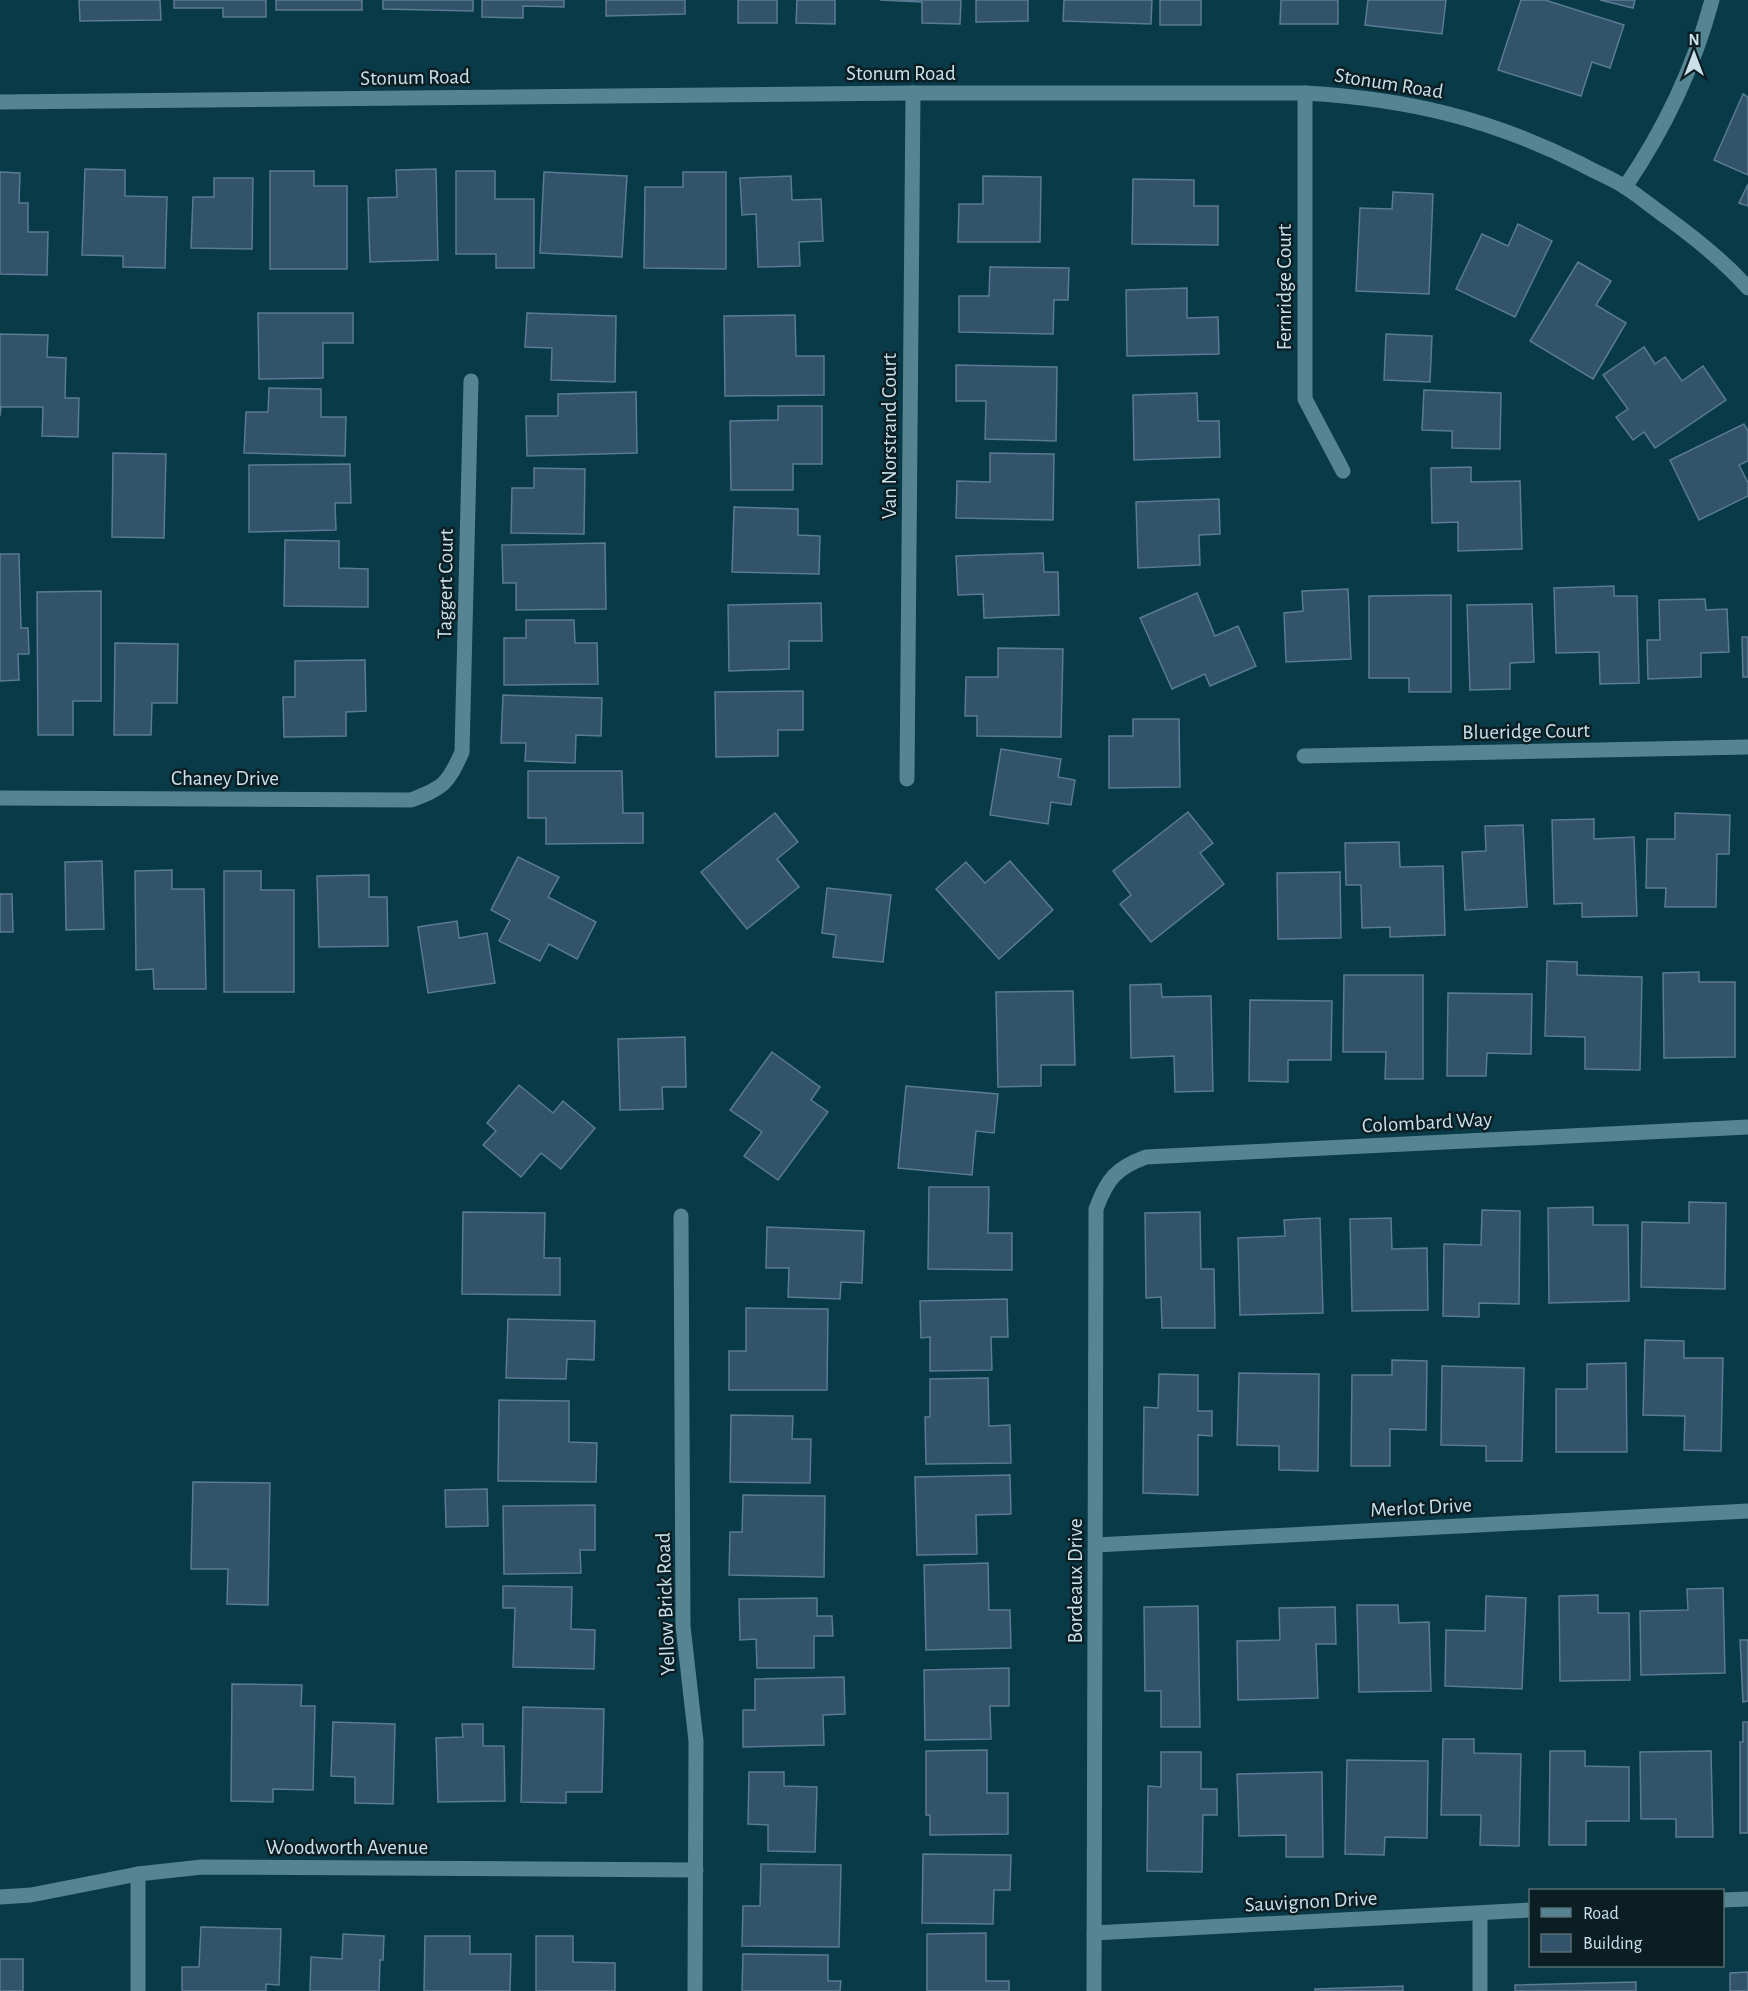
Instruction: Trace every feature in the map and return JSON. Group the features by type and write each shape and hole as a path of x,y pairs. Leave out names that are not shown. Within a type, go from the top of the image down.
{"street":[{"path":"1625,187 1681,90 1704,33 1712,0"},
{"name":"Stonum Road","path":"0,102 913,93 1305,93 1348,96 1402,103 1477,121 1539,143 1625,187 1697,240 1748,288"},
{"name":"Van Norstrand Court","path":"907,779 913,93"},
{"name":"Fernridge Court","path":"1305,93 1305,399 1342,471"},
{"name":"Taggert Court","path":"445,783 453,773 462,752 471,381"},
{"name":"Blueridge Court","path":"1304,756 1748,747"},
{"name":"Chaney Drive","path":"0,798 411,800 435,791 445,783"},
{"name":"Colombard Way","path":"1113,1174 1130,1162 1146,1156 1748,1127"},
{"name":"Bordeaux Drive","path":"1094,1991 1096,1209 1104,1188 1113,1174"},
{"name":"Yellow Brick Road","path":"681,1216 683,1626 696,1741 695,1991"},
{"name":"Merlot Drive","path":"1096,1545 1748,1510"},
{"name":"Woodworth Avenue","path":"0,1897 31,1894 138,1874 202,1867 696,1870"},
{"path":"138,1874 138,1991"},
{"path":"1724,1900 1748,1899"},
{"name":"Sauvignon Drive","path":"1094,1933 1529,1911"},
{"path":"1480,1913 1480,1991"}],"building":[{"path":"79,0 160,0 161,20 80,21"},
{"path":"174,0 266,0 266,17 223,17 223,8 174,8"},
{"path":"276,0 362,0 362,10 276,10"},
{"path":"383,0 473,0 473,11 383,9"},
{"path":"482,0 564,0 564,7 523,6 523,18 482,17"},
{"path":"606,0 685,0 685,14 606,16"},
{"path":"738,0 777,0 777,23 738,23"},
{"path":"797,0 835,0 835,24 796,23"},
{"path":"880,0 961,0 960,24 922,23 922,2"},
{"path":"976,0 1028,0 1028,21 976,22"},
{"path":"1064,0 1152,0 1151,24 1063,21"},
{"path":"1160,0 1201,0 1201,25 1160,25"},
{"path":"1281,0 1338,0 1338,24 1280,24"},
{"path":"1368,0 1446,0 1442,34 1365,25"},
{"path":"1521,0 1545,0 1624,25 1610,68 1592,62 1581,96 1498,70"},
{"path":"1600,0 1635,0 1633,8"},
{"path":"1743,94 1748,97 1748,175 1714,160"},
{"path":"85,169 125,170 125,196 167,197 165,268 123,267 123,256 82,255"},
{"path":"436,169 438,260 370,262 368,198 397,197 396,170"},
{"path":"270,171 314,171 314,186 347,186 347,269 270,269"},
{"path":"456,171 495,171 495,199 534,199 534,268 496,268 496,254 456,254"},
{"path":"0,172 20,173 19,203 28,203 28,232 48,232 47,275 0,274"},
{"path":"544,172 627,176 622,257 540,253"},
{"path":"683,172 726,172 726,269 644,268 645,187 683,187"},
{"path":"791,176 792,200 821,199 823,241 799,242 800,266 758,267 756,214 742,215 740,178"},
{"path":"983,176 1041,177 1040,242 958,242 959,204 983,204"},
{"path":"214,178 253,178 252,249 191,248 193,197 214,197"},
{"path":"1133,179 1194,180 1194,206 1218,206 1218,245 1132,244"},
{"path":"1748,184 1748,206 1739,203"},
{"path":"1393,192 1433,194 1429,294 1356,291 1360,208 1392,209"},
{"path":"1518,224 1552,241 1515,317 1456,289 1482,234 1508,246"},
{"path":"1578,262 1611,281 1596,305 1626,323 1593,379 1530,341"},
{"path":"990,267 1069,268 1068,300 1054,300 1053,334 959,332 959,296 989,296"},
{"path":"1187,288 1187,318 1218,317 1219,354 1127,356 1126,290"},
{"path":"258,313 353,313 353,343 323,343 323,378 259,379"},
{"path":"527,313 616,316 615,382 551,380 552,348 525,347"},
{"path":"795,315 796,356 824,356 824,395 725,396 724,316"},
{"path":"0,334 48,335 47,357 66,358 65,398 79,398 78,437 42,436 43,407 1,407 0,416"},
{"path":"1386,334 1432,336 1430,382 1384,380"},
{"path":"1644,347 1655,364 1665,357 1682,381 1703,366 1726,400 1655,448 1644,432 1633,440 1616,417 1628,409 1603,375"},
{"path":"956,365 1057,367 1056,441 985,439 986,401 956,401"},
{"path":"269,388 321,389 321,417 346,417 345,456 244,453 246,412 268,412"},
{"path":"1424,390 1501,393 1500,449 1452,448 1452,431 1422,430"},
{"path":"636,392 637,453 527,456 526,416 558,416 558,394"},
{"path":"1197,393 1198,421 1219,421 1220,457 1134,460 1133,395"},
{"path":"778,406 822,406 822,464 793,464 793,490 731,490 730,421 778,420"},
{"path":"1744,424 1748,431 1748,461 1739,465 1748,483 1748,496 1699,520 1670,460"},
{"path":"113,453 166,454 164,538 112,537"},
{"path":"990,453 1054,454 1053,520 956,518 957,481 990,482"},
{"path":"350,464 351,503 335,503 336,530 249,532 249,465"},
{"path":"1471,467 1471,482 1520,481 1522,549 1458,551 1458,522 1432,523 1431,468"},
{"path":"534,468 585,469 584,534 511,533 512,488 534,488"},
{"path":"1219,499 1220,534 1199,535 1200,565 1138,568 1136,502"},
{"path":"734,507 798,509 798,535 820,536 819,574 732,572"},
{"path":"285,540 339,541 339,568 368,569 368,607 284,606"},
{"path":"605,543 606,609 516,610 516,583 503,583 502,545"},
{"path":"1043,553 1044,572 1058,572 1059,615 984,618 983,594 958,595 956,556"},
{"path":"0,554 19,554 21,628 28,628 29,654 18,654 19,680 0,681"},
{"path":"1614,586 1614,596 1637,596 1639,683 1600,684 1599,652 1556,653 1554,588"},
{"path":"1348,589 1351,659 1286,662 1284,613 1303,611 1302,591"},
{"path":"101,591 101,701 73,701 73,735 38,735 37,592"},
{"path":"1197,593 1215,636 1238,626 1256,666 1210,686 1205,674 1172,689 1140,618"},
{"path":"1451,595 1451,692 1409,692 1409,678 1369,678 1369,596"},
{"path":"1705,599 1706,610 1727,609 1729,652 1701,653 1701,677 1648,679 1647,640 1660,640 1659,600"},
{"path":"821,603 822,641 789,641 789,669 729,671 728,605"},
{"path":"1532,604 1534,662 1510,663 1510,689 1470,690 1467,605"},
{"path":"526,620 574,620 575,643 597,643 598,684 504,685 504,638 526,638"},
{"path":"1742,637 1748,637 1748,677 1743,677"},
{"path":"115,643 178,644 177,703 152,703 151,735 114,735"},
{"path":"998,648 1063,649 1061,737 977,736 977,716 965,716 966,677 998,677"},
{"path":"365,660 366,711 346,712 346,736 284,737 283,697 295,697 295,661"},
{"path":"803,691 803,730 778,730 778,756 716,757 715,692"},
{"path":"503,695 602,698 601,736 576,735 575,763 525,761 526,743 501,743"},
{"path":"1133,719 1179,719 1180,787 1109,788 1109,736 1133,736"},
{"path":"1001,749 1061,759 1058,777 1075,780 1071,805 1051,802 1048,824 990,815"},
{"path":"528,771 622,771 623,813 643,813 643,843 546,844 546,818 528,818"},
{"path":"1188,812 1213,843 1200,853 1224,884 1151,942 1120,904 1131,895 1113,871"},
{"path":"775,813 798,842 777,859 799,887 747,929 701,872"},
{"path":"1675,813 1730,815 1729,854 1717,854 1716,907 1665,907 1666,888 1646,888 1647,839 1675,839"},
{"path":"1594,819 1594,839 1634,837 1637,916 1582,917 1582,903 1554,904 1552,820"},
{"path":"1523,825 1527,907 1465,910 1462,852 1486,851 1485,826"},
{"path":"1399,842 1400,867 1443,866 1445,935 1390,937 1390,927 1362,928 1361,885 1346,885 1345,843"},
{"path":"518,857 559,877 548,897 596,922 577,959 549,944 540,961 499,941 510,920 491,910"},
{"path":"102,861 104,929 66,930 65,862"},
{"path":"1010,861 1053,910 999,959 936,889 966,862 985,883"},
{"path":"172,870 172,889 204,889 206,989 154,989 153,969 136,970 135,871"},
{"path":"224,871 261,871 261,890 294,890 294,992 224,992"},
{"path":"1340,872 1341,938 1278,939 1277,873"},
{"path":"369,875 369,897 387,897 388,946 319,947 317,876"},
{"path":"827,888 891,895 883,962 833,957 836,935 822,933"},
{"path":"0,894 12,894 13,932 0,932"},
{"path":"457,921 459,938 487,933 495,983 428,993 418,927"},
{"path":"1547,961 1577,962 1577,975 1642,977 1640,1070 1585,1069 1585,1037 1545,1036"},
{"path":"1699,972 1699,982 1735,982 1735,1057 1664,1058 1663,973"},
{"path":"1344,975 1423,975 1423,1079 1385,1079 1386,1052 1343,1052"},
{"path":"1161,984 1162,997 1211,996 1213,1091 1175,1092 1174,1056 1131,1058 1130,985"},
{"path":"1073,991 1075,1065 1041,1065 1041,1086 998,1087 996,992"},
{"path":"1448,993 1532,994 1531,1054 1487,1053 1486,1076 1447,1076"},
{"path":"1250,1000 1332,1001 1331,1060 1288,1060 1288,1082 1249,1081"},
{"path":"685,1037 686,1087 662,1087 663,1109 620,1110 618,1039"},
{"path":"772,1052 820,1087 811,1100 828,1112 778,1180 744,1156 762,1132 730,1110"},
{"path":"519,1085 553,1113 563,1101 595,1128 561,1169 541,1153 521,1177 483,1145 496,1131 487,1123"},
{"path":"906,1086 998,1094 994,1133 976,1131 972,1175 898,1168"},
{"path":"929,1187 989,1187 988,1233 1012,1233 1012,1270 928,1269"},
{"path":"1689,1202 1726,1203 1725,1289 1641,1287 1642,1222 1689,1223"},
{"path":"1593,1207 1593,1225 1628,1225 1629,1301 1549,1303 1548,1208"},
{"path":"1482,1210 1520,1211 1519,1304 1479,1303 1479,1317 1443,1316 1444,1244 1481,1245"},
{"path":"463,1212 545,1213 544,1258 560,1258 560,1295 462,1294"},
{"path":"1200,1212 1201,1269 1214,1269 1215,1328 1162,1328 1161,1297 1146,1298 1145,1213"},
{"path":"1320,1218 1323,1313 1240,1315 1238,1238 1285,1236 1284,1220"},
{"path":"1391,1218 1392,1249 1427,1248 1428,1310 1352,1311 1350,1219"},
{"path":"767,1227 864,1231 862,1283 841,1282 840,1299 788,1297 789,1268 766,1268"},
{"path":"1007,1299 1008,1337 991,1337 992,1370 930,1371 930,1337 921,1338 920,1301"},
{"path":"746,1308 828,1309 827,1390 729,1390 729,1351 746,1351"},
{"path":"508,1319 595,1321 594,1360 567,1359 566,1379 506,1378"},
{"path":"1645,1340 1684,1341 1684,1358 1723,1358 1721,1451 1684,1450 1685,1416 1643,1415"},
{"path":"1392,1360 1427,1361 1426,1430 1390,1429 1390,1466 1351,1466 1352,1375 1392,1375"},
{"path":"1626,1363 1627,1452 1556,1452 1556,1389 1587,1389 1587,1364"},
{"path":"1442,1366 1524,1368 1522,1461 1486,1461 1486,1446 1441,1445"},
{"path":"1239,1373 1319,1374 1318,1471 1279,1470 1279,1446 1237,1445"},
{"path":"1159,1374 1198,1375 1198,1411 1212,1411 1212,1436 1198,1435 1198,1495 1143,1493 1144,1407 1158,1408"},
{"path":"988,1378 989,1426 1010,1425 1011,1463 926,1464 925,1417 930,1417 930,1379"},
{"path":"499,1400 569,1401 569,1442 597,1443 596,1482 498,1481"},
{"path":"731,1415 793,1416 792,1439 811,1439 810,1483 730,1482"},
{"path":"1010,1475 1011,1514 976,1515 977,1554 917,1555 915,1477"},
{"path":"193,1482 270,1483 268,1605 227,1604 228,1569 191,1569"},
{"path":"487,1489 488,1526 446,1527 445,1490"},
{"path":"743,1495 825,1496 824,1577 729,1575 730,1532 742,1532"},
{"path":"595,1505 595,1550 580,1550 581,1573 504,1574 503,1506"},
{"path":"988,1563 989,1610 1010,1610 1011,1648 926,1650 924,1565"},
{"path":"503,1586 572,1587 571,1629 595,1630 594,1669 513,1667 515,1608 503,1608"},
{"path":"1723,1588 1725,1673 1641,1675 1640,1611 1688,1610 1687,1589"},
{"path":"1598,1595 1598,1613 1629,1613 1630,1680 1560,1681 1559,1596"},
{"path":"1486,1596 1526,1598 1522,1689 1445,1686 1446,1630 1485,1631"},
{"path":"817,1598 817,1616 832,1616 833,1636 814,1636 814,1668 757,1668 756,1639 740,1640 739,1599"},
{"path":"1357,1605 1398,1605 1399,1623 1429,1622 1431,1691 1359,1692"},
{"path":"1198,1606 1200,1727 1161,1727 1161,1691 1145,1691 1144,1607"},
{"path":"1335,1607 1336,1644 1316,1644 1318,1698 1238,1700 1237,1641 1280,1640 1279,1608"},
{"path":"1740,1640 1748,1640 1748,1701 1743,1702"},
{"path":"1009,1668 1009,1706 990,1706 991,1739 925,1740 924,1670"},
{"path":"844,1677 845,1714 823,1715 824,1745 743,1747 743,1710 755,1710 755,1679"},
{"path":"232,1684 302,1685 301,1706 315,1706 313,1790 273,1789 273,1802 231,1801"},
{"path":"523,1707 604,1709 602,1792 566,1792 566,1803 521,1802"},
{"path":"333,1722 395,1724 393,1804 355,1803 355,1777 331,1776"},
{"path":"1743,1722 1748,1722 1748,1833 1740,1833 1740,1742 1743,1742"},
{"path":"462,1724 483,1724 483,1746 504,1746 505,1801 438,1802 436,1738 463,1737"},
{"path":"1443,1739 1474,1739 1474,1753 1521,1754 1519,1846 1480,1845 1481,1815 1441,1815"},
{"path":"987,1750 987,1793 1008,1793 1008,1834 930,1835 930,1815 926,1815 926,1751"},
{"path":"1550,1751 1585,1751 1585,1766 1629,1767 1629,1821 1586,1821 1586,1845 1549,1845"},
{"path":"1711,1751 1713,1837 1676,1837 1676,1819 1641,1819 1640,1752"},
{"path":"1161,1752 1201,1752 1201,1789 1217,1789 1217,1815 1203,1815 1202,1872 1147,1871 1148,1786 1161,1787"},
{"path":"1347,1760 1428,1761 1427,1838 1385,1837 1384,1855 1345,1854"},
{"path":"749,1772 784,1772 784,1786 817,1787 815,1852 768,1851 768,1825 748,1824"},
{"path":"1322,1772 1323,1857 1286,1857 1286,1835 1239,1836 1237,1774"},
{"path":"923,1854 1011,1855 1010,1890 994,1890 993,1924 922,1923"},
{"path":"761,1864 841,1865 839,1947 742,1946 743,1906 760,1906"},
{"path":"201,1927 281,1929 279,1985 266,1984 266,1991 182,1991 182,1967 199,1967"},
{"path":"986,1933 986,1981 1009,1981 1009,1991 927,1991 927,1934"},
{"path":"343,1934 384,1936 383,1960 380,1960 379,1991 310,1991 311,1957 342,1959"},
{"path":"425,1936 470,1936 470,1954 511,1954 510,1991 424,1991"},
{"path":"536,1936 573,1936 573,1962 615,1963 615,1991 536,1991"},
{"path":"743,1954 828,1955 828,1981 841,1981 840,1991 742,1991"},
{"path":"0,1959 23,1959 23,1991 0,1991"},
{"path":"1748,1972 1748,1991 1730,1991 1730,1973"},
{"path":"1636,1982 1636,1991 1515,1991 1515,1985"},
{"path":"1403,1986 1403,1991 1315,1991 1315,1989"}]}
